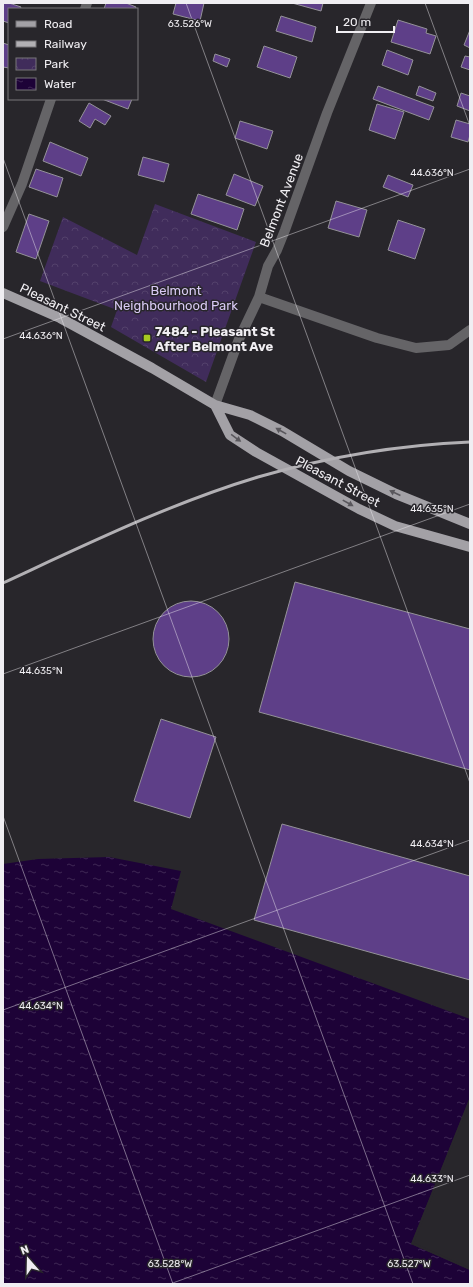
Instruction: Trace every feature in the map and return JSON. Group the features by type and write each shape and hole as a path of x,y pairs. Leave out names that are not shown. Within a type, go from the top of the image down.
{"main road":[{"name":"Pleasant Street","path":"3,293 67,322 152,368 215,405 250,415 282,431 349,471 396,494 470,524"},
{"name":"Pleasant Street","path":"215,405 230,435 262,456 359,509 395,526 470,548"}],"street":[{"name":"Belmont Avenue","path":"215,405 239,339 260,297 268,266 277,250 285,230 327,113 371,3"},
{"path":"3,227 22,184 51,100"},
{"path":"260,297 377,338 416,348 449,345 470,330"}],"green space":[{"name":"Belmont Neighbourhood Park","path":"155,204 256,242 206,382 111,327 117,310 40,281 63,217 137,255"}],"water":[{"path":"109,857 181,871 171,909 470,1019 470,1097 411,1244 470,1270 470,1284 3,1284 3,864 38,859"}],"pier":[{"path":"470,1097 470,1102 414,1243 470,1268 470,1270 411,1244"}],"building":[{"path":"3,3 9,3 21,7 8,8 8,23 3,21"},
{"path":"106,3 126,3 136,7 136,8 104,8"},
{"path":"176,3 204,3 200,21 173,14"},
{"path":"292,3 323,3 321,11"},
{"path":"281,16 316,27 312,42 276,31"},
{"path":"398,20 427,29 426,33 436,36 430,54 391,42"},
{"path":"470,30 470,48 464,45"},
{"path":"3,43 8,45 8,68 3,67"},
{"path":"264,46 297,57 290,78 257,67"},
{"path":"387,50 413,60 408,75 382,65"},
{"path":"215,54 230,59 227,67 213,61"},
{"path":"465,56 470,57 470,70 461,67"},
{"path":"378,86 434,107 429,120 373,99"},
{"path":"419,86 436,93 433,101 416,95"},
{"path":"461,93 470,96 470,111 457,106"},
{"path":"105,100 132,100 128,109"},
{"path":"89,103 111,116 105,125 95,119 90,128 79,121"},
{"path":"377,104 404,112 395,139 369,130"},
{"path":"456,120 470,124 470,135 468,142 451,137"},
{"path":"240,121 273,131 267,149 235,138"},
{"path":"50,142 88,158 81,176 43,161"},
{"path":"143,157 169,164 164,182 138,175"},
{"path":"36,169 63,178 57,197 29,187"},
{"path":"234,174 263,186 255,206 226,195"},
{"path":"388,175 413,185 408,197 383,187"},
{"path":"198,194 244,209 237,230 191,214"},
{"path":"336,201 367,210 359,237 328,228"},
{"path":"29,214 49,221 36,259 16,252"},
{"path":"398,220 425,229 415,259 388,250"},
{"path":"295,582 470,629 470,770 259,712"},
{"path":"184,601 198,601 212,607 223,618 229,632 229,646 226,654 218,666 212,671 198,677 184,677 170,671 159,660 153,646 153,632 159,618 170,607"},
{"path":"161,719 216,737 190,818 134,801"},
{"path":"282,824 470,876 470,980 254,920"}],"railway":[{"path":"3,583 161,512 225,487 258,477 363,453 416,446 470,442"}],"place":[{"name":"7484 - Pleasant St After Belmont Ave","path":"147,338"}]}
